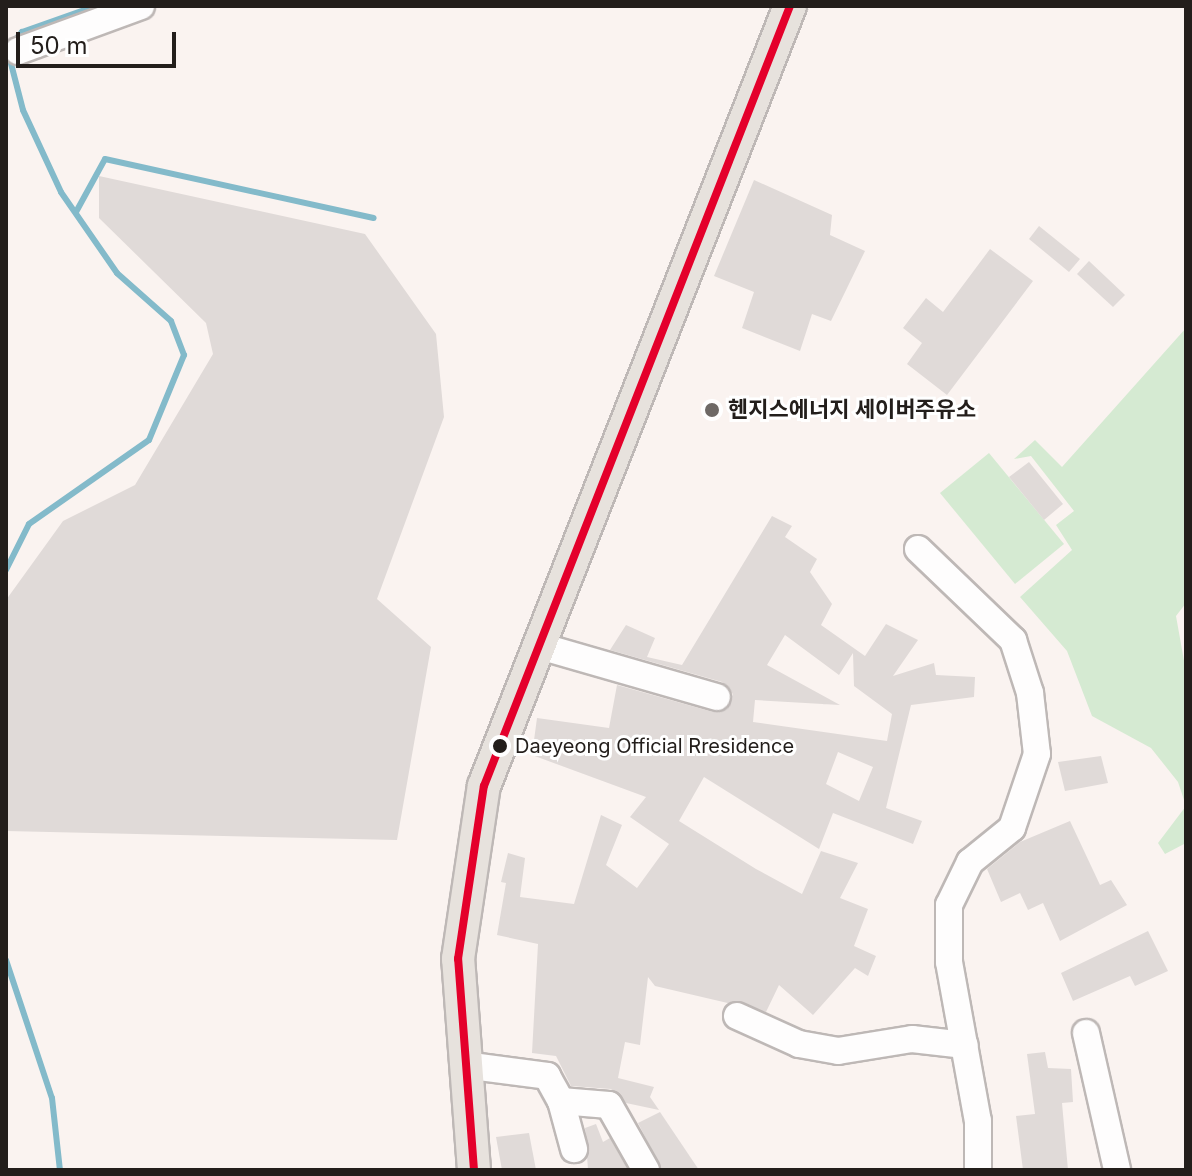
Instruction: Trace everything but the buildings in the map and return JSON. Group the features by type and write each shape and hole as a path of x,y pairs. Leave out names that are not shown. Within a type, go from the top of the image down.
{"main road":[{"path":"474,1170 458,959 484,786 790,6"}],"street":[{"path":"18,51 141,6"},
{"path":"918,549 1013,640 1030,693 1037,754 1012,828 970,862 949,905 949,962 978,1121 978,1170"},
{"path":"540,646 717,697"},
{"path":"737,1016 799,1044 838,1051 912,1039 965,1045"},
{"path":"1086,1033 1117,1170"},
{"path":"464,1065 547,1076 561,1101 574,1149"},
{"path":"561,1101 609,1105 646,1170"}],"green space":[{"path":"1186,328 1186,603 1176,616 1186,672 1186,806 1178,782 1151,748 1092,716 1067,651 1020,597 1072,550 1056,525 1074,511 1031,456 1014,459 1035,440 1062,467"},
{"path":"989,453 1064,544 1015,584 940,493"},
{"path":"1186,806 1186,843 1165,854 1158,843"}],"waterway":[{"path":"11,45 22,32 96,6"},
{"path":"6,570 29,524 149,440 184,355 171,321 117,273 61,192 23,110 9,56"},
{"path":"76,212 105,159 374,218"},
{"path":"6,960 52,1098 60,1170"}],"transit line":[{"path":"474,1170 458,959 484,786 790,6"}],"place":[{"name":"헨지스에너지 세이버주유소","path":"712,410"},
{"name":"Daeyeong Official Rresidence","path":"500,746"}]}
